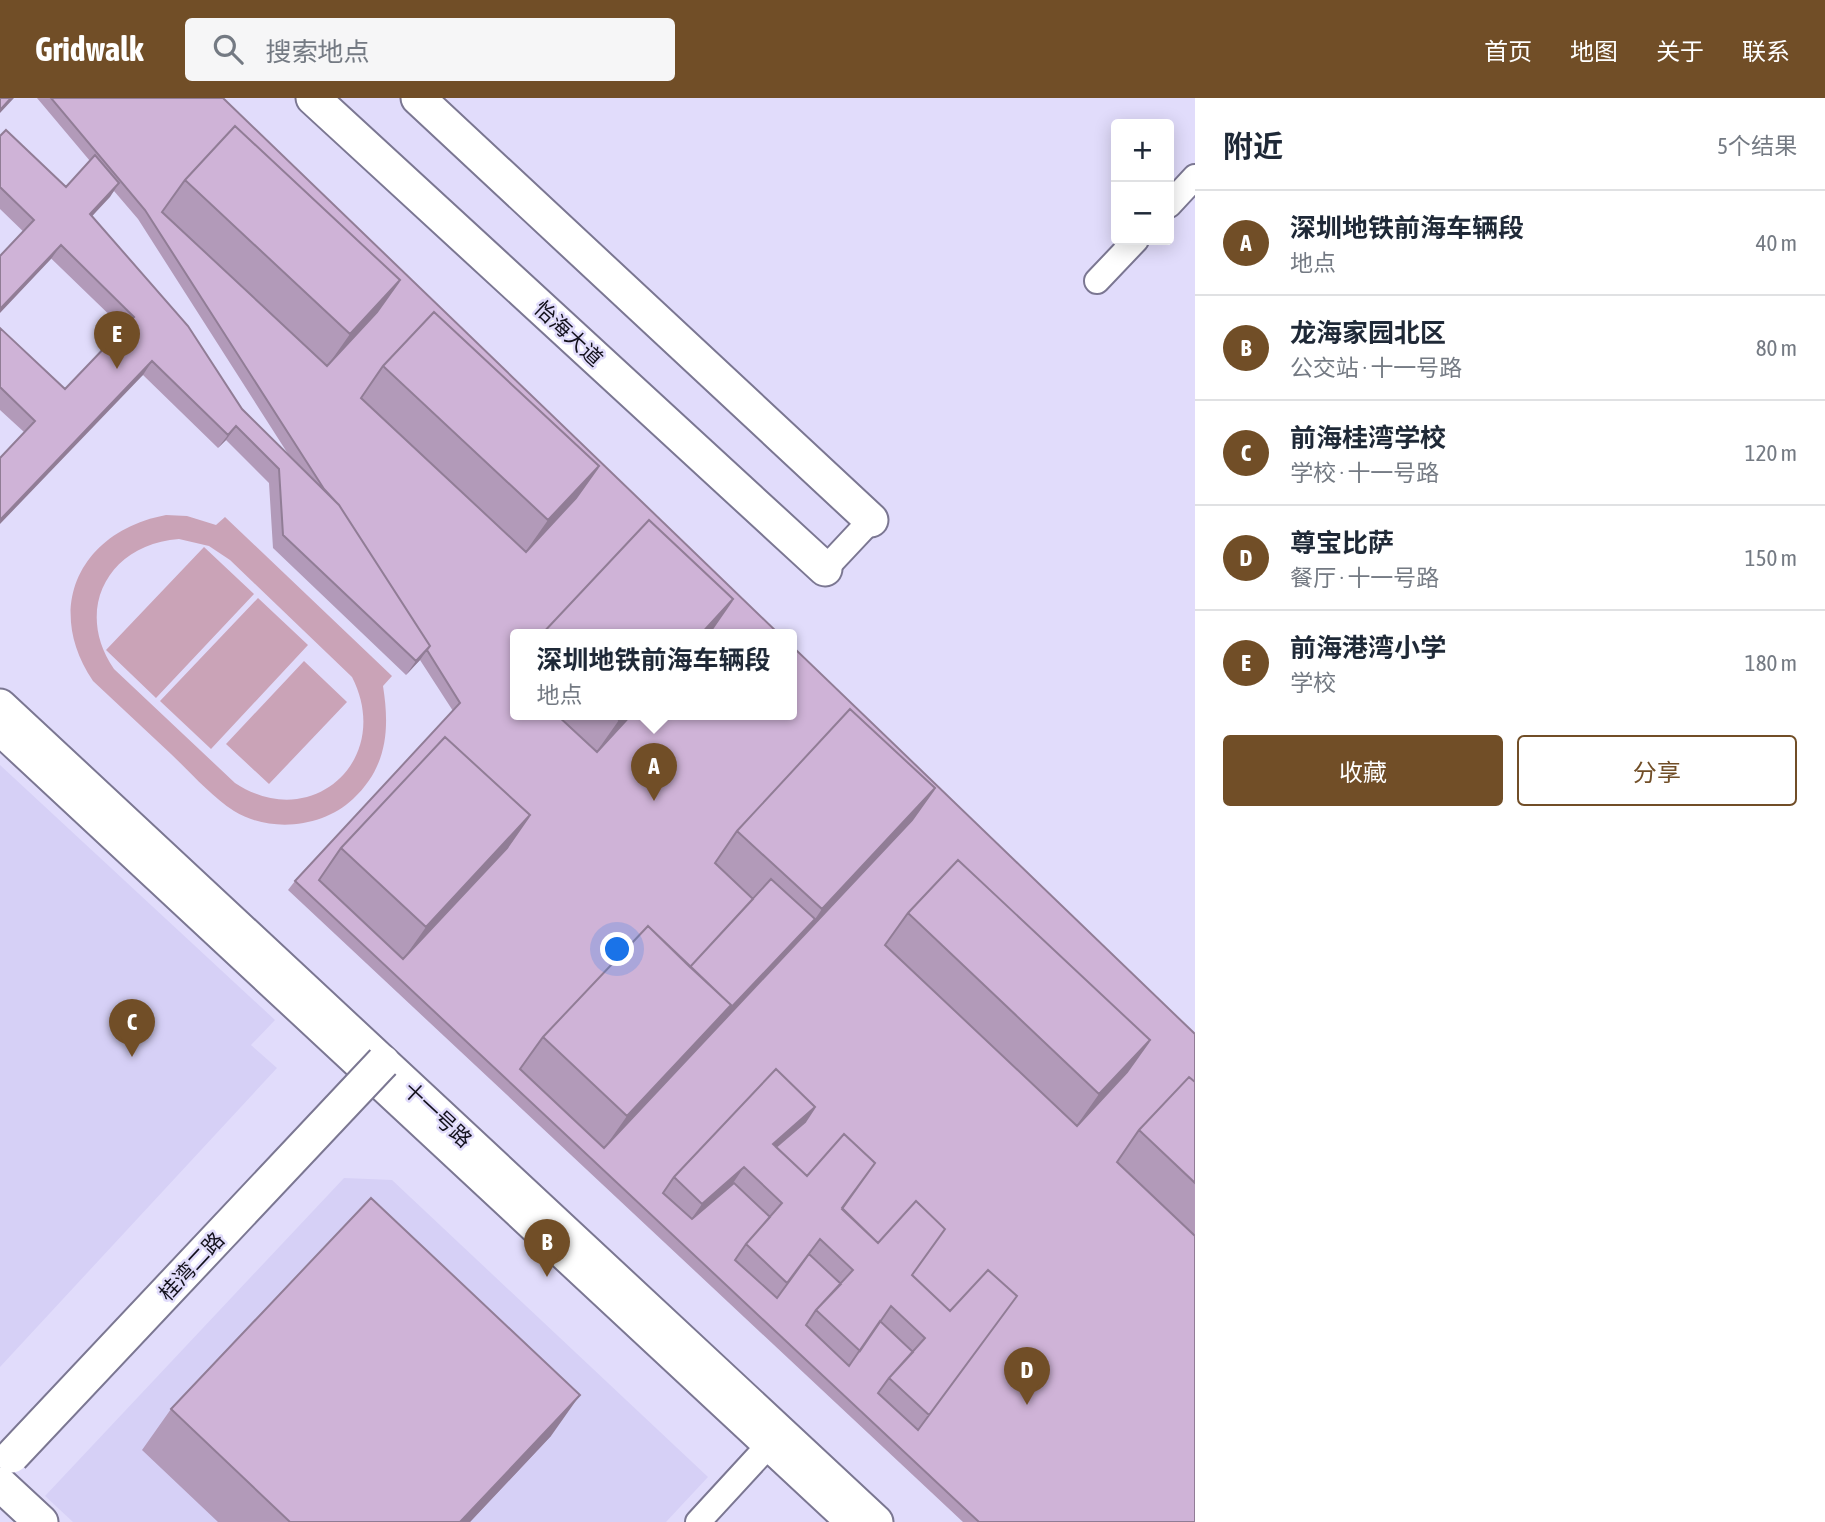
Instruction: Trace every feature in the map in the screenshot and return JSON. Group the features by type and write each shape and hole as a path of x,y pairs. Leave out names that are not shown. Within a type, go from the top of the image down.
{"street":[{"name":"怡海大道","path":"313,98 825,569"},
{"path":"418,98 871,520 825,569"},
{"path":"1174,200 1195,177"},
{"path":"1097,281 1131,245"},
{"name":"十一号路","path":"0,706 876,1522"},
{"path":"0,734 847,1522"},
{"name":"桂湾二路","path":"4,1470 383,1062"},
{"path":"698,1522 767,1447"},
{"path":"4,1470 41,1522"}],"shaded area":[{"path":"166,515 187,516 216,525 225,517 392,676 383,686 386,733 379,761 364,787 340,809 311,821 279,825 248,818 234,811 209,791 93,681 78,653 71,626 72,600 79,576 92,555 112,537 136,524","holes":["179,539 209,546 230,560 352,677 362,707 362,735 354,760 338,780 317,793 292,799 264,796 235,783 114,669 102,646 97,624 98,603 105,583 117,567 134,553 154,544"]},
{"path":"204,547 254,594 156,698 106,650"},
{"path":"258,598 308,645 211,749 160,701"},
{"path":"304,661 347,702 269,784 226,744"},
{"path":"0,765 275,1020 251,1045 277,1068 0,1367"},
{"path":"344,1178 392,1180 708,1477 666,1522 73,1522 45,1496"}],"building":[{"path":"0,98 11,98 0,110"},
{"path":"51,98 223,98 774,629 712,629 733,599 649,520 547,629 510,629 510,720 562,720 597,752 626,720 797,720 797,651 1195,1034 1195,1082 1189,1077 1139,1130 1117,1162 1195,1236 1195,1522 979,1522 295,881 460,703 427,650 430,646 339,505 324,489 145,210","holes":["235,126 400,280 377,312 327,366 162,212 185,180","434,312 599,466 576,498 526,552 361,398 383,366","850,709 935,788 912,820 604,1148 520,1069 543,1037 648,926 690,967 753,899 715,863 737,831","445,737 530,815 507,848 403,959 319,880 341,848","958,860 1150,1040 1127,1072 1077,1126 885,945 908,913","776,1069 815,1107 805,1122 776,1147 807,1176 844,1134 875,1163 842,1209 878,1243 916,1201 945,1229 912,1275 950,1311 988,1270 1017,1296 918,1430 878,1393 913,1352 880,1321 849,1366 806,1325 816,1310 841,1284 809,1254 777,1298 735,1260 770,1217 734,1183 692,1219 663,1193 674,1177"]},
{"path":"235,126 400,280 350,334 185,180"},
{"path":"6,130 66,187 95,155 119,183 90,214 188,326 242,409 339,505 430,646 416,661 283,535 279,469 236,426 228,435 152,361 0,520 0,458 35,421 0,387 0,328 65,389 134,317 61,245 0,309 0,256 34,220 0,187 0,136"},
{"path":"434,312 599,466 548,520 383,366"},
{"path":"649,520 733,599 706,629 547,629"},
{"path":"850,709 935,788 822,909 737,831"},
{"path":"445,737 530,815 426,927 341,848"},
{"path":"958,860 1150,1040 1099,1094 908,913"},
{"path":"771,879 815,919 724,1015 731,1005 690,967"},
{"path":"648,926 731,1005 627,1116 543,1037"},
{"path":"776,1069 815,1107 773,1144 807,1176 844,1134 875,1163 842,1208 878,1243 916,1201 945,1229 912,1275 950,1311 988,1270 1017,1296 929,1415 889,1378 925,1338 891,1306 860,1351 816,1310 853,1270 820,1239 787,1283 746,1244 782,1203 744,1167 702,1204 674,1177"},
{"path":"1189,1077 1195,1082 1195,1183 1139,1130"},
{"path":"371,1198 580,1395 460,1522 290,1522 171,1409"}],"place":[{"name":"前海港湾小学","path":"117,369"},
{"name":"深圳地铁前海车辆段","path":"654,801"},
{"name":"前海桂湾学校","path":"132,1057"},
{"name":"龙海家园北区","path":"547,1277"},
{"name":"尊宝比萨","path":"1027,1405"}]}
